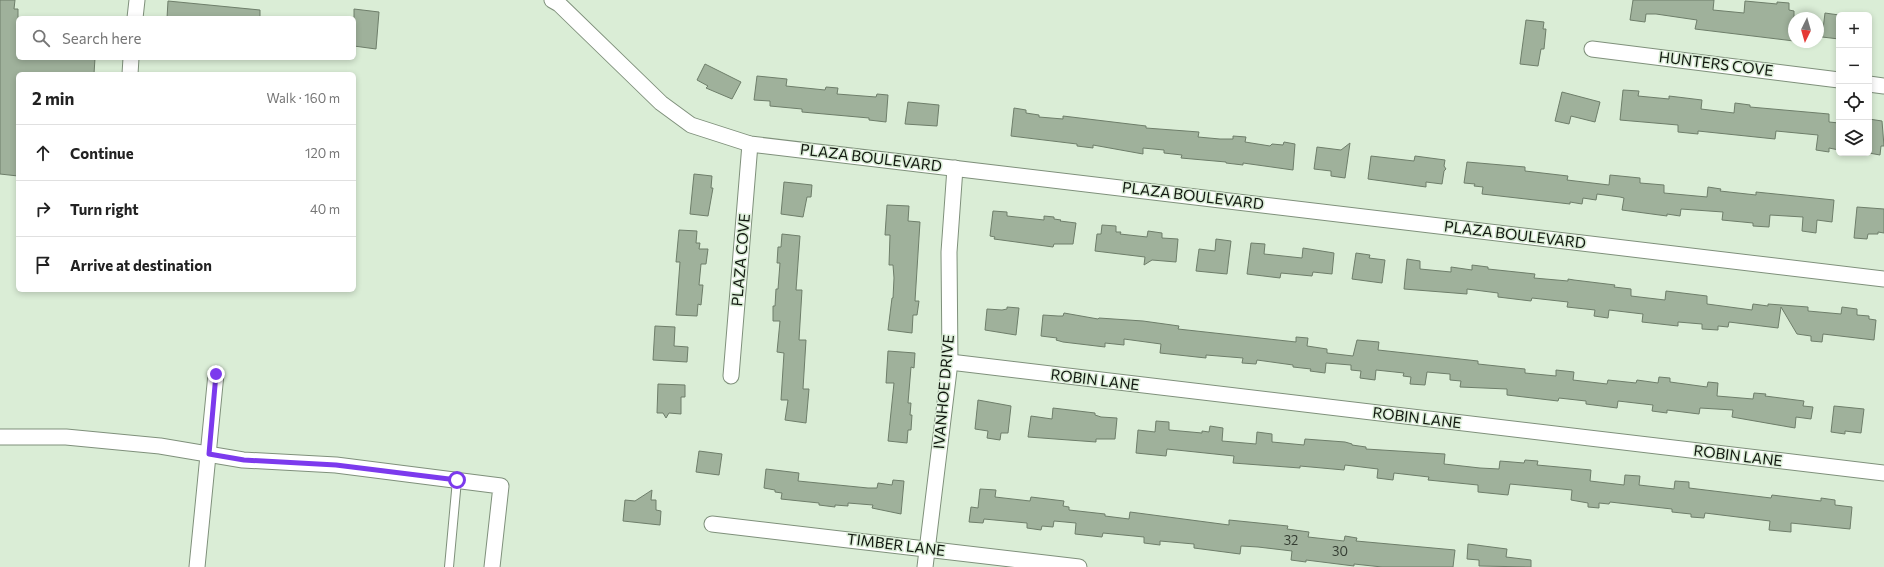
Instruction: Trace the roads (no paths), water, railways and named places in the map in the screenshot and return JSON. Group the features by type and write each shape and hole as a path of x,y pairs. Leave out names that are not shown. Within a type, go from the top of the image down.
{"street":[{"path":"135,16 137,0"},
{"name":"PLAZA BOULEVARD","path":"552,0 560,4 661,104 691,125 750,144 1884,279"},
{"name":"HUNTERS COVE","path":"1592,48 1836,80"},
{"path":"130,72 131,60"},
{"path":"1872,84 1884,86"},
{"name":"PLAZA COVE","path":"732,376 750,144"},
{"name":"IVANHOE DRIVE","path":"925,567 950,362 948,252 955,168"},
{"name":"ROBIN LANE","path":"950,362 1884,473"},
{"path":"197,567 216,374"},
{"path":"0,437 66,437 160,446 244,460 336,465 501,486 492,567"},
{"name":"TIMBER LANE","path":"712,524 1079,567"}],"lane":[{"path":"449,567 457,480"}]}
